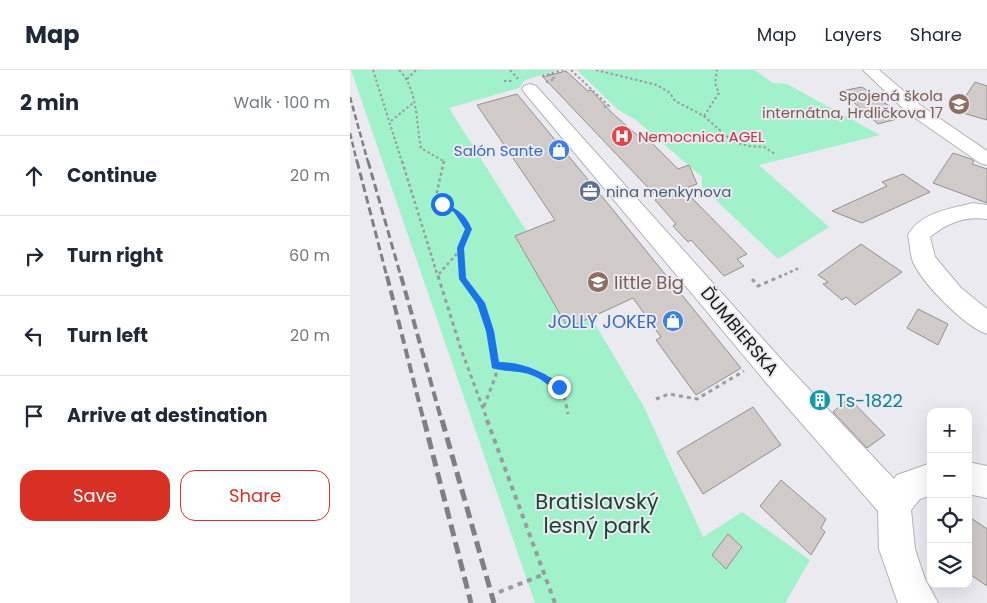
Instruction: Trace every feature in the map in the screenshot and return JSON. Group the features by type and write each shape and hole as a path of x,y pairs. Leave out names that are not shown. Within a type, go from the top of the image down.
{"street":[{"path":"870,70 914,109 987,159"},
{"name":"ĎUMBIERSKA","path":"541,89 779,377 894,504"},
{"path":"987,212 973,210 937,220 919,235 924,260 952,295 987,323"},
{"path":"972,479 987,482"},
{"path":"918,603 910,589 897,549 894,504 909,487 927,480"}],"path":[{"path":"374,70 391,121 394,140 482,410 555,603"},
{"path":"399,70 411,86 416,131 421,148 445,161 436,196 447,209 456,210 464,219 468,229 461,248 438,275"},
{"path":"407,79 416,70"},
{"path":"541,89 540,77 562,70"},
{"path":"571,70 609,106 604,107"},
{"path":"596,70 657,85 670,93 675,101 704,116 732,141 748,146 764,147 775,154"},
{"path":"704,116 719,93 715,83 717,70"},
{"path":"391,121 413,102"},
{"path":"461,248 463,279 481,303 490,331 495,366 495,382 482,410"},
{"path":"752,279 758,286 801,267"},
{"path":"495,366 512,366 539,374 559,387 568,414"},
{"path":"656,400 669,394 697,399 749,368"},
{"path":"499,592 545,574"}],"green space":[{"name":"Bratislavský lesný park","path":"351,70 558,70 525,80 519,88 449,108 527,232 515,237 568,328 591,317 644,407 703,537 742,512 810,560 785,603 535,603"},
{"path":"577,70 754,70 773,83 787,84 880,135 759,165 829,227 778,259 702,187 702,177 636,120 617,109"}],"building":[{"path":"566,71 588,91 591,90 611,112 646,143 650,141 678,169 689,165 697,184 683,189 747,254 737,259 744,266 724,276 691,240 688,242 673,226 676,224 655,200 658,198 543,77"},
{"path":"975,82 987,86 987,120 956,111"},
{"path":"862,87 904,117 878,124 841,91"},
{"path":"517,94 741,368 696,395 656,340 661,337 633,298 568,328 515,236 555,220 477,105"},
{"path":"953,153 971,159 974,161 972,164 987,169 987,203 933,183"},
{"path":"903,174 930,192 862,223 832,211 887,186 882,182"},
{"path":"861,244 902,272 855,305 846,297 842,300 823,284 828,282 818,275"},
{"path":"918,309 948,324 938,345 907,328"},
{"path":"849,398 885,435 867,448 833,412"},
{"path":"753,407 781,445 703,494 677,452"},
{"path":"781,480 826,519 821,528 825,532 811,555 760,506"},
{"path":"972,519 987,529 987,586 972,576"},
{"path":"728,534 742,547 726,569 712,555"}],"railway":[{"path":"350,97 368,162"},
{"path":"350,133 357,162"},
{"path":"357,161 387,277"},
{"path":"368,161 401,277"},
{"path":"387,276 424,422"},
{"path":"401,276 442,422"},
{"path":"424,420 471,603"},
{"path":"442,420 494,603"}],"place":[{"name":"Spojená škola internátna, Hrdličkova 17","path":"959,104"},
{"name":"Nemocnica AGEL","path":"622,136"},
{"name":"Salón Sante","path":"559,150"},
{"name":"nina menkynova","path":"590,191"},
{"name":"little Big","path":"598,282"},
{"name":"JOLLY JOKER","path":"673,321"},
{"name":"Ts-1822","path":"820,400"}],"route":[{"path":"442,204 447,209 456,210 464,219 468,229 461,248 461,260 464,270 463,279 471,293 481,303 490,331 495,366 512,366 539,374 559,387"}]}
